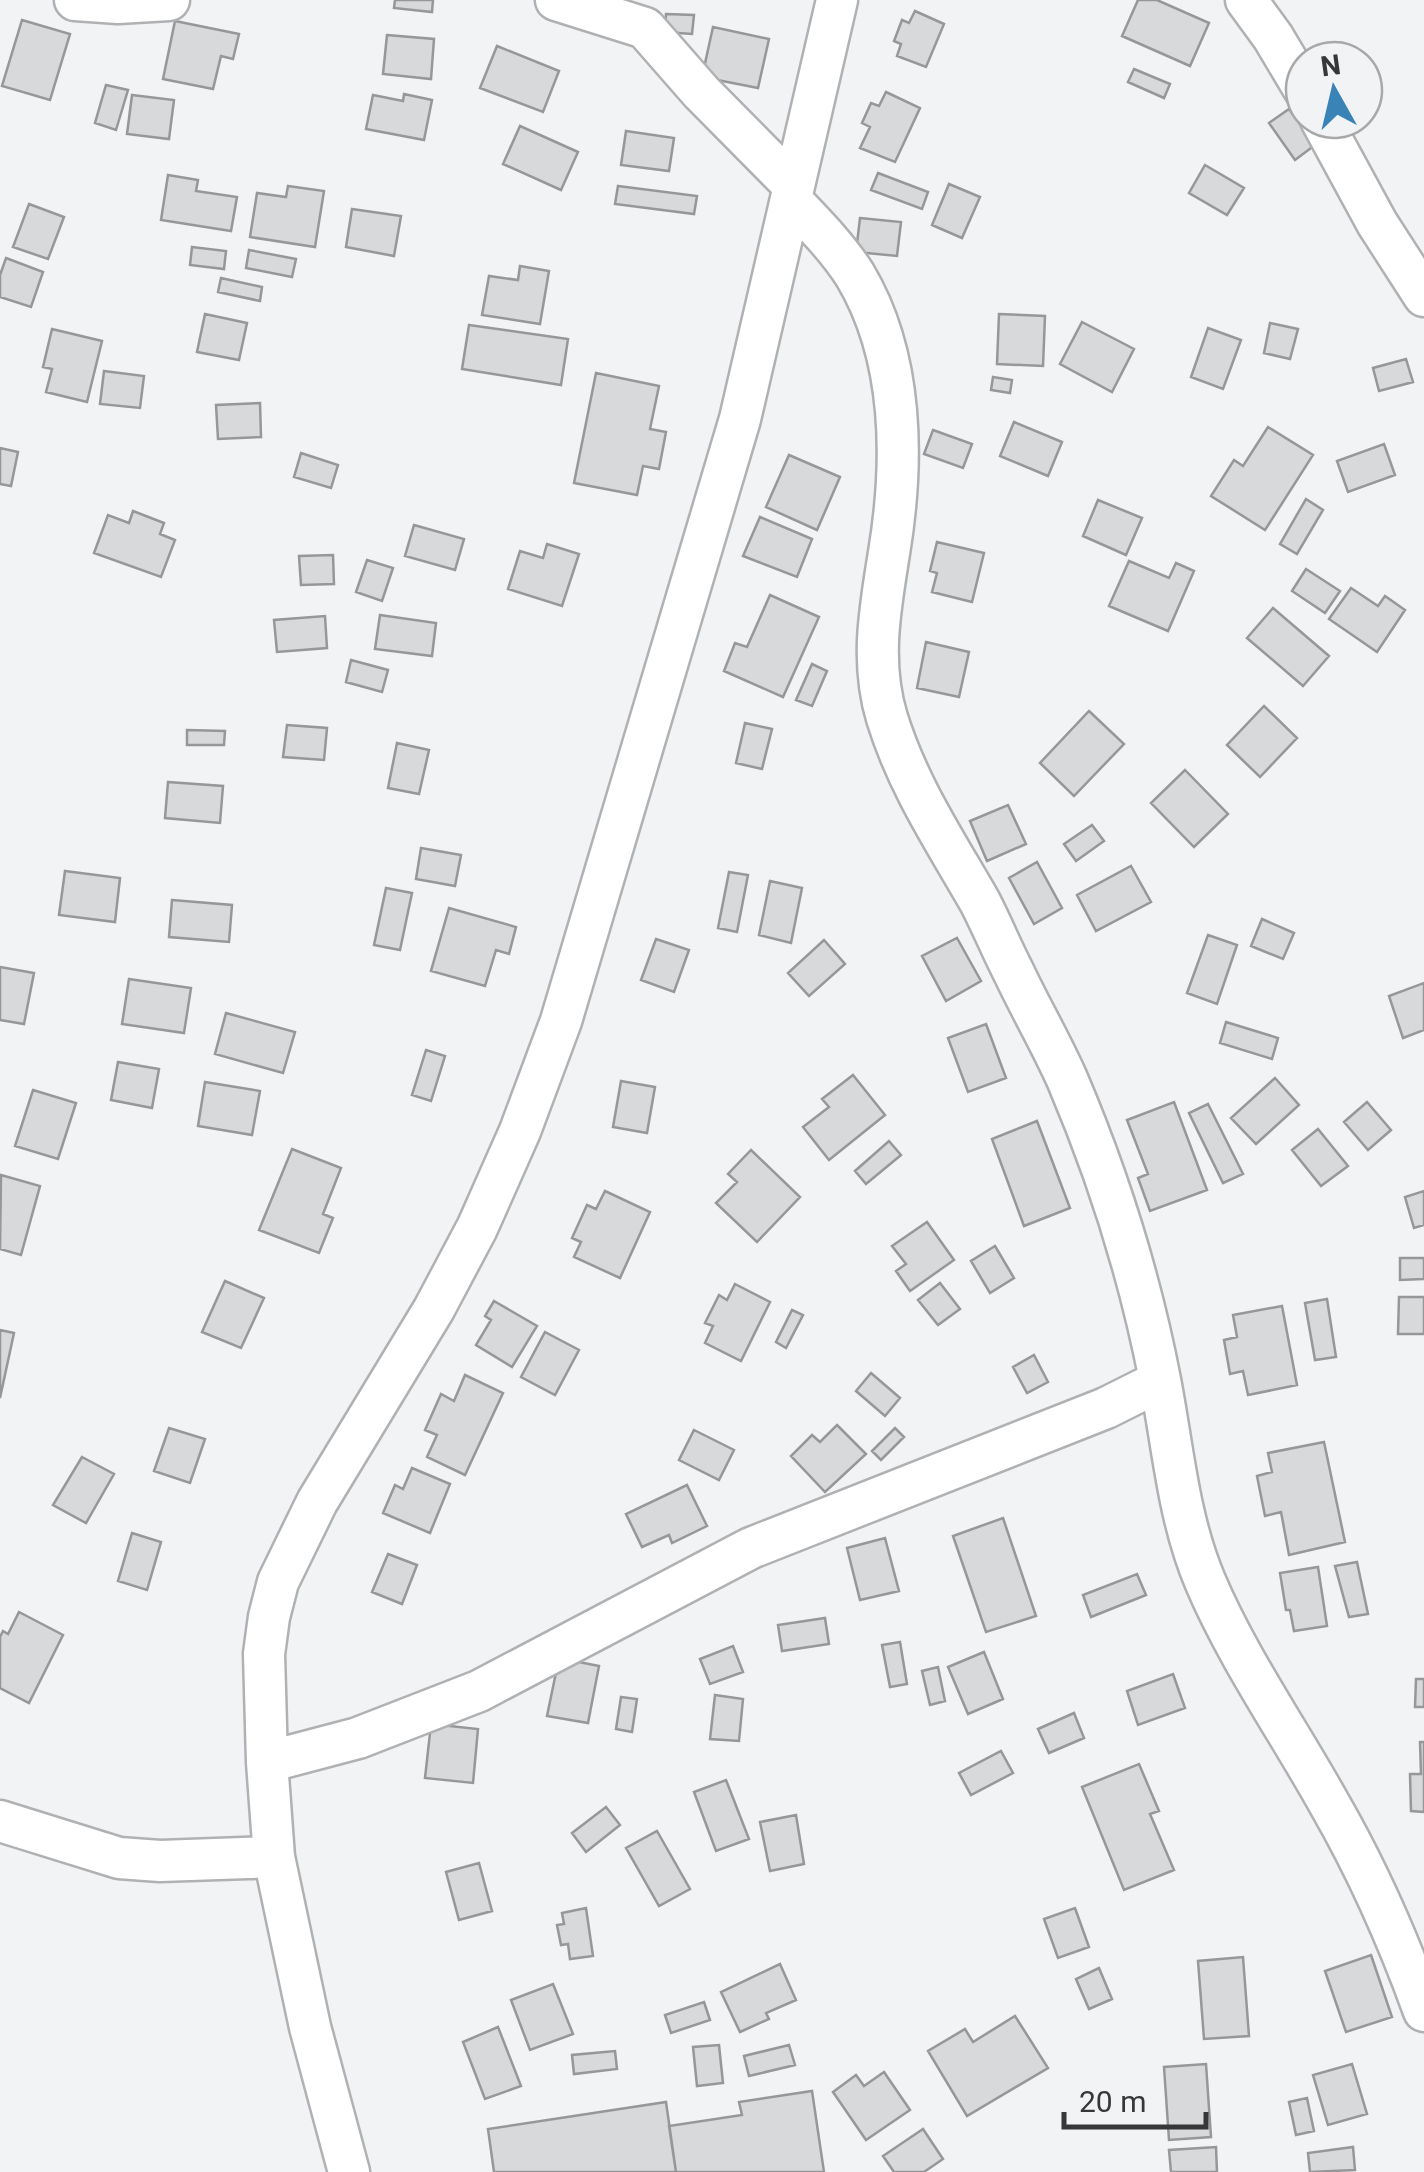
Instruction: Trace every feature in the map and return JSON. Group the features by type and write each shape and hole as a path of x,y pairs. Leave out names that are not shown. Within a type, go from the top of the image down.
{"street":[{"path":"75,0 169,0"},
{"path":"556,0 640,14 832,243 858,281 880,330 900,452 900,480 881,598 876,660 880,697 890,730 918,798 984,911 1066,1078 1138,1284 1181,1502 1204,1579 1223,1620 1363,1866 1400,1945 1424,2011"},
{"path":"348,2172 310,2027 274,1857 264,1654 278,1582 316,1502 434,1308 477,1228 562,1021 740,419 837,0"},
{"path":"1246,0 1284,58"},
{"path":"1332,140 1424,296"},
{"path":"267,1762 358,1738 479,1691 752,1548 1106,1408 1160,1381"},
{"path":"0,1822 119,1858 160,1861 274,1857"}],"building":[{"path":"395,0 433,0 432,12 394,8"},
{"path":"1138,0 1157,0 1209,23 1190,66 1122,36"},
{"path":"915,11 944,24 926,67 897,56 901,44 894,41 902,20 909,23"},
{"path":"666,14 694,15 692,34 665,32"},
{"path":"22,20 70,34 50,100 2,86"},
{"path":"175,21 239,34 233,59 221,56 213,89 163,79"},
{"path":"713,27 769,39 758,88 702,77"},
{"path":"387,35 434,39 431,79 383,74"},
{"path":"497,46 559,71 543,112 480,88"},
{"path":"1134,69 1170,84 1164,98 1128,82"},
{"path":"106,85 128,90 116,130 95,123"},
{"path":"886,92 920,108 895,162 860,148 870,127 862,123 871,103 879,106"},
{"path":"404,94 432,100 424,140 366,129 373,95 403,101"},
{"path":"132,95 174,100 169,139 127,134"},
{"path":"1284,112 1284,140 1311,140 1315,145 1295,160 1269,123"},
{"path":"520,126 578,152 561,190 503,164"},
{"path":"626,131 674,138 669,171 621,165"},
{"path":"1205,165 1244,188 1227,215 1189,193"},
{"path":"878,173 928,192 922,209 871,190"},
{"path":"168,175 198,180 196,191 237,197 231,231 161,220"},
{"path":"949,184 980,197 962,238 932,225"},
{"path":"288,186 324,191 315,247 250,237 257,193 286,197"},
{"path":"618,186 697,196 694,214 615,204"},
{"path":"29,204 64,217 48,259 13,247"},
{"path":"352,209 401,216 394,256 346,247"},
{"path":"860,218 901,222 897,256 856,252"},
{"path":"192,247 226,251 224,269 190,265"},
{"path":"249,250 296,259 292,277 246,268"},
{"path":"6,258 43,272 31,307 0,297 0,275"},
{"path":"520,266 549,271 540,324 482,315 489,276 518,280"},
{"path":"221,278 262,287 260,301 218,292"},
{"path":"205,314 247,323 239,360 197,352"},
{"path":"999,314 1045,316 1043,366 997,364"},
{"path":"1082,322 1134,349 1112,392 1060,364"},
{"path":"1270,323 1298,329 1290,359 1264,353"},
{"path":"469,325 568,339 561,385 462,369"},
{"path":"1208,328 1241,340 1223,389 1191,377"},
{"path":"52,329 102,341 87,402 46,392 52,369 43,367"},
{"path":"1406,359 1413,382 1379,391 1373,368"},
{"path":"104,371 144,376 140,408 100,404"},
{"path":"596,373 659,386 650,429 666,432 659,469 643,466 637,495 574,483"},
{"path":"993,377 1012,380 1010,393 991,390"},
{"path":"260,403 261,437 218,439 216,405"},
{"path":"1014,422 1062,442 1048,476 1000,456"},
{"path":"1268,427 1313,455 1265,530 1211,496 1234,460 1243,466"},
{"path":"933,430 972,444 963,468 924,454"},
{"path":"1384,444 1395,475 1348,492 1337,461"},
{"path":"0,448 18,452 11,486 0,484"},
{"path":"301,453 338,465 331,488 294,477"},
{"path":"789,455 840,477 817,530 766,507"},
{"path":"1306,499 1323,510 1297,554 1280,544"},
{"path":"1098,500 1142,518 1126,555 1083,536"},
{"path":"133,511 164,523 160,534 175,540 161,577 94,553 108,515 129,523"},
{"path":"760,517 812,539 797,577 743,556"},
{"path":"414,525 464,539 455,570 405,556"},
{"path":"937,542 984,553 972,602 932,592 937,573 930,571"},
{"path":"547,544 579,554 562,606 508,589 520,551 543,558"},
{"path":"333,555 334,584 301,585 299,556"},
{"path":"367,560 393,568 382,601 356,592"},
{"path":"1129,561 1169,578 1176,563 1194,571 1168,631 1109,606"},
{"path":"1306,569 1340,591 1325,613 1292,591"},
{"path":"1351,588 1378,606 1385,596 1405,610 1377,652 1329,619"},
{"path":"770,595 819,617 783,697 724,671 735,643 747,647"},
{"path":"1273,608 1329,656 1303,686 1247,638"},
{"path":"380,615 436,623 432,656 375,649"},
{"path":"325,616 327,648 277,652 274,620"},
{"path":"926,642 969,652 959,697 917,688"},
{"path":"351,660 388,670 382,692 346,682"},
{"path":"812,664 827,671 812,706 796,700"},
{"path":"1264,706 1297,738 1260,777 1227,745"},
{"path":"1089,711 1124,744 1074,796 1040,763"},
{"path":"745,723 772,729 762,769 736,763"},
{"path":"287,725 327,728 324,760 283,757"},
{"path":"187,730 225,731 224,745 187,745"},
{"path":"397,743 429,750 419,794 388,788"},
{"path":"1185,770 1228,814 1194,847 1151,803"},
{"path":"168,782 223,786 220,823 165,818"},
{"path":"1008,805 1026,844 987,861 970,821"},
{"path":"1092,825 1104,841 1076,861 1064,844"},
{"path":"421,848 461,855 455,886 416,879"},
{"path":"1037,862 1062,908 1034,924 1009,878"},
{"path":"1131,866 1151,902 1096,931 1077,895"},
{"path":"65,871 120,878 115,922 59,915"},
{"path":"729,872 748,875 737,932 718,928"},
{"path":"770,881 802,888 791,943 759,935"},
{"path":"386,888 412,893 400,950 374,945"},
{"path":"172,900 232,905 229,942 169,937"},
{"path":"449,908 516,927 509,954 496,950 485,986 431,971"},
{"path":"1262,919 1294,933 1283,959 1251,946"},
{"path":"1208,935 1237,945 1217,1004 1187,993"},
{"path":"957,938 981,981 946,1001 922,956"},
{"path":"656,939 689,950 674,992 641,980"},
{"path":"824,940 845,964 809,996 788,973"},
{"path":"0,967 34,973 24,1024 0,1020"},
{"path":"129,979 191,988 184,1033 122,1024"},
{"path":"1424,983 1424,1030 1403,1038 1389,996"},
{"path":"226,1013 295,1032 283,1073 215,1054"},
{"path":"1226,1022 1278,1038 1272,1059 1220,1043"},
{"path":"986,1024 1006,1078 968,1092 948,1038"},
{"path":"426,1050 445,1056 431,1101 412,1095"},
{"path":"118,1062 159,1069 152,1108 111,1100"},
{"path":"853,1075 885,1115 829,1160 803,1127 829,1107 822,1099"},
{"path":"1275,1078 1299,1105 1256,1144 1231,1118"},
{"path":"621,1081 655,1087 647,1133 613,1127"},
{"path":"205,1082 260,1091 252,1135 198,1126"},
{"path":"33,1090 76,1103 58,1159 15,1146"},
{"path":"1174,1102 1207,1190 1150,1211 1138,1178 1148,1174 1127,1120"},
{"path":"1367,1102 1391,1130 1368,1150 1344,1122"},
{"path":"1208,1104 1243,1174 1223,1183 1189,1113"},
{"path":"1037,1121 1070,1208 1024,1226 992,1139"},
{"path":"1318,1129 1348,1166 1321,1186 1292,1150"},
{"path":"889,1141 901,1155 866,1184 855,1171"},
{"path":"292,1149 341,1168 323,1214 333,1218 319,1253 259,1230"},
{"path":"751,1150 800,1197 757,1242 716,1203 737,1182 728,1174"},
{"path":"1,1175 40,1186 21,1255 0,1249"},
{"path":"605,1191 650,1212 620,1278 574,1257 581,1242 572,1238 587,1205 596,1209"},
{"path":"1424,1191 1424,1225 1414,1228 1405,1197"},
{"path":"927,1222 954,1260 910,1291 896,1271 906,1264 892,1246"},
{"path":"995,1246 1014,1278 990,1293 971,1261"},
{"path":"1400,1258 1424,1258 1424,1279 1400,1280"},
{"path":"225,1281 264,1298 241,1348 202,1332"},
{"path":"940,1283 960,1309 938,1325 918,1300"},
{"path":"735,1284 770,1302 741,1361 705,1343 713,1326 705,1323 719,1295 727,1300"},
{"path":"1399,1297 1424,1297 1424,1334 1398,1334"},
{"path":"1327,1299 1336,1357 1315,1360 1305,1303"},
{"path":"494,1301 537,1326 512,1367 476,1345 491,1320 485,1316"},
{"path":"1282,1306 1297,1385 1248,1395 1243,1371 1230,1374 1224,1340 1237,1337 1233,1315"},
{"path":"792,1310 803,1315 786,1348 776,1342"},
{"path":"0,1330 14,1333 0,1398"},
{"path":"545,1332 579,1350 555,1395 521,1377"},
{"path":"1034,1355 1048,1382 1027,1393 1013,1367"},
{"path":"871,1373 900,1398 885,1416 856,1391"},
{"path":"465,1375 503,1393 465,1475 427,1457 437,1435 425,1430 441,1394 454,1401"},
{"path":"837,1425 866,1454 825,1492 791,1456 812,1435 820,1442"},
{"path":"169,1428 205,1439 190,1483 154,1471"},
{"path":"895,1428 904,1437 881,1460 872,1451"},
{"path":"694,1430 734,1450 719,1480 679,1460"},
{"path":"1324,1442 1345,1542 1289,1555 1281,1512 1265,1516 1257,1476 1272,1472 1268,1453"},
{"path":"82,1457 114,1474 86,1523 53,1505"},
{"path":"412,1468 450,1484 430,1533 383,1513 395,1485 403,1489"},
{"path":"687,1485 707,1526 672,1543 669,1535 642,1547 626,1514"},
{"path":"1003,1518 1036,1616 986,1632 953,1536"},
{"path":"132,1533 161,1542 147,1590 118,1581"},
{"path":"885,1538 899,1591 860,1600 847,1548"},
{"path":"388,1554 417,1565 402,1604 372,1592"},
{"path":"1357,1562 1368,1614 1349,1617 1335,1566"},
{"path":"1318,1567 1327,1626 1294,1631 1280,1573"},
{"path":"1137,1574 1146,1595 1091,1617 1083,1595"},
{"path":"19,1612 63,1635 29,1703 0,1688 0,1637 3,1631 8,1634"},
{"path":"825,1618 829,1644 782,1651 778,1625"},
{"path":"900,1642 907,1684 890,1687 882,1645"},
{"path":"733,1646 743,1672 710,1684 700,1659"},
{"path":"984,1652 1003,1699 968,1714 948,1667"},
{"path":"559,1658 599,1666 588,1723 547,1716"},
{"path":"938,1667 945,1701 930,1705 922,1671"},
{"path":"1173,1674 1185,1708 1138,1725 1127,1691"},
{"path":"1416,1679 1424,1679 1424,1707 1415,1707"},
{"path":"715,1695 743,1699 739,1741 710,1739"},
{"path":"621,1697 637,1699 632,1732 616,1729"},
{"path":"1074,1713 1084,1738 1049,1753 1038,1729"},
{"path":"431,1724 478,1729 473,1783 425,1778"},
{"path":"1420,1742 1424,1742 1424,1812 1411,1811 1410,1774 1421,1774"},
{"path":"1001,1751 1013,1773 971,1795 959,1773"},
{"path":"1139,1764 1159,1811 1150,1814 1174,1870 1124,1890 1082,1787"},
{"path":"726,1780 749,1839 716,1851 694,1792"},
{"path":"606,1807 620,1825 586,1852 572,1833"},
{"path":"796,1815 804,1864 770,1871 760,1822"},
{"path":"657,1831 690,1889 659,1906 626,1848"},
{"path":"479,1863 492,1911 459,1920 446,1872"},
{"path":"586,1908 593,1956 570,1959 568,1944 561,1945 557,1925 564,1924 562,1913"},
{"path":"1075,1908 1089,1947 1058,1958 1044,1919"},
{"path":"1371,1955 1392,2017 1346,2032 1325,1971"},
{"path":"1243,1957 1249,2036 1204,2039 1198,1961"},
{"path":"780,1964 796,2000 766,2013 769,2019 740,2032 721,1992"},
{"path":"1099,1968 1112,1999 1089,2009 1076,1979"},
{"path":"553,1984 573,2034 530,2050 511,2000"},
{"path":"704,2002 710,2020 671,2033 665,2015"},
{"path":"1015,2016 1048,2068 967,2116 928,2051 965,2029 973,2042"},
{"path":"498,2027 521,2086 485,2099 463,2042"},
{"path":"719,2045 723,2083 697,2086 693,2047"},
{"path":"789,2045 795,2065 749,2076 744,2056"},
{"path":"615,2051 617,2069 574,2074 572,2055"},
{"path":"1206,2064 1211,2137 1169,2140 1164,2067"},
{"path":"1352,2064 1367,2114 1328,2125 1313,2075"},
{"path":"884,2072 910,2110 866,2140 833,2092 856,2075 864,2086"},
{"path":"812,2091 824,2172 676,2172 669,2126 742,2115 739,2102"},
{"path":"1307,2098 1314,2131 1296,2135 1289,2102"},
{"path":"666,2102 676,2172 494,2172 488,2129"},
{"path":"923,2129 943,2159 924,2172 894,2172 883,2156"},
{"path":"1216,2147 1217,2172 1171,2172 1169,2150"},
{"path":"1353,2147 1355,2170 1310,2172 1308,2153"}]}
